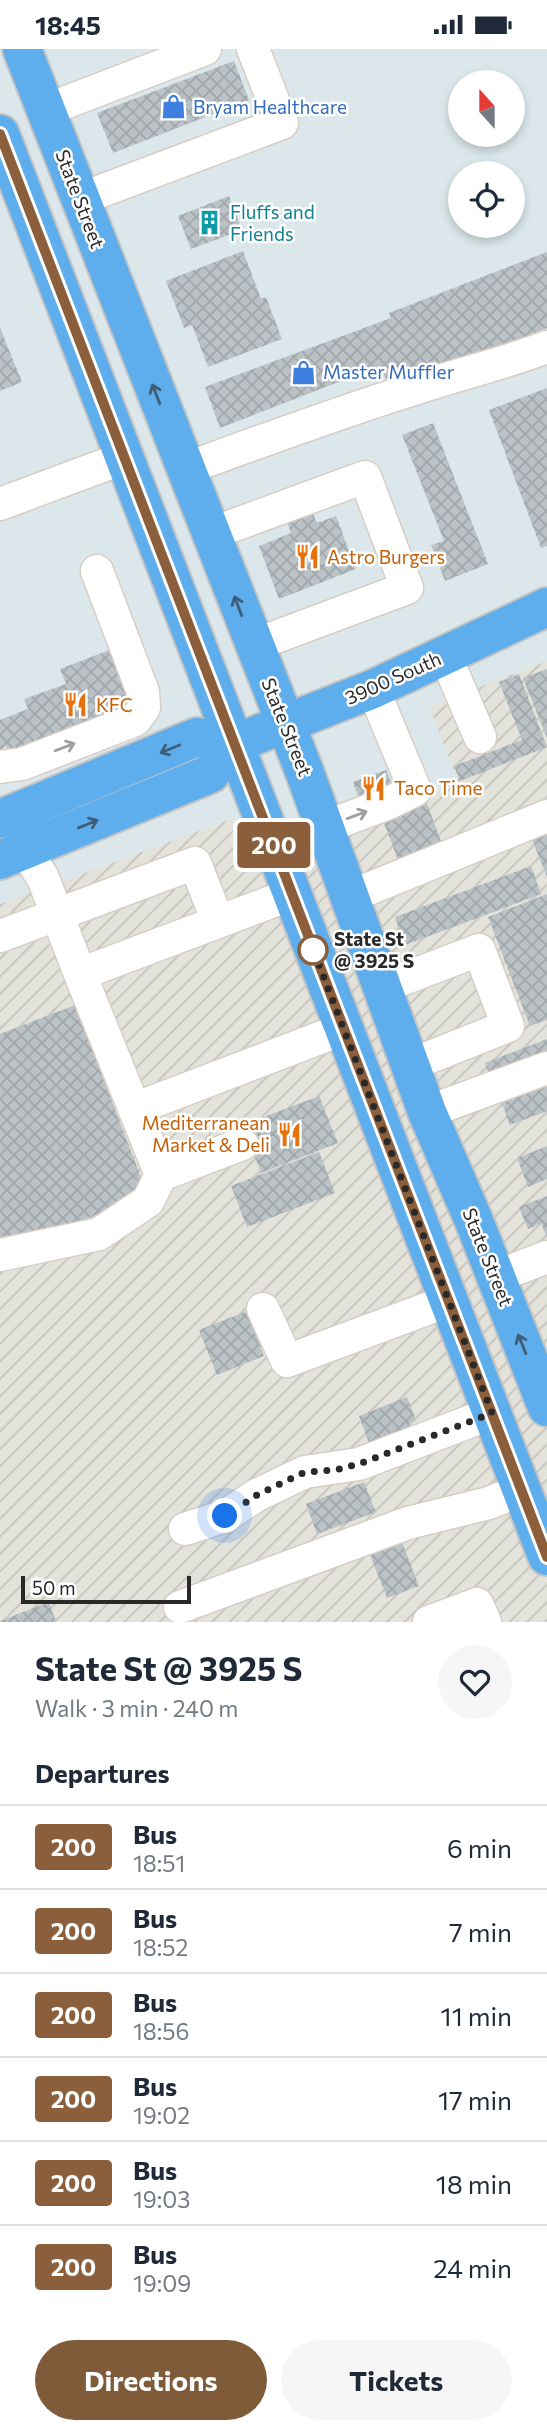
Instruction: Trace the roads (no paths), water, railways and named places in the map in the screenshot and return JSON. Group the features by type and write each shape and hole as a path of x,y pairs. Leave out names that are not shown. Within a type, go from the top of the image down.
{"main road":[{"name":"State Street","path":"22,49 286,724 427,1112 547,1408"},
{"path":"0,134 8,179 126,457 547,1556"},
{"name":"3900 South","path":"13,855 210,774 236,743 373,689 547,607"},
{"name":"3900 South","path":"0,819 197,737 236,743"}],"street":[{"path":"46,110 205,49"},
{"path":"80,199 282,123 253,49"},
{"path":"185,469 416,388 503,364 547,347"},
{"path":"0,504 126,457"},
{"path":"210,534 365,477 407,588 254,645"},
{"path":"0,767 22,764 135,720 144,708 143,692 97,571"},
{"path":"445,655 480,737"},
{"path":"325,827 389,803 415,790 373,689"},
{"path":"349,897 547,816"},
{"path":"13,855 43,877 161,1175"},
{"path":"0,936 195,863 218,922"},
{"path":"80,974 292,894"},
{"path":"382,987 478,950 508,1026 410,1065"},
{"path":"134,1109 343,1029"},
{"path":"427,1112 547,1068"},
{"path":"0,1255 99,1234 148,1201 161,1175 242,1144"},
{"path":"495,1277 547,1257"},
{"path":"263,1309 287,1361 448,1301"},
{"path":"184,1529 225,1516 257,1495 305,1472 335,1470 359,1464 492,1413"},
{"path":"180,1608 408,1523 489,1503 521,1490"},
{"path":"429,1622 477,1604 485,1622"}],"place":[{"name":"Bryam Healthcare","path":"173,107"},
{"name":"Fluffs and Friends","path":"210,223"},
{"name":"Master Muffler","path":"303,372"},
{"name":"Astro Burgers","path":"307,557"},
{"name":"KFC","path":"76,705"},
{"name":"Taco Time","path":"374,788"},
{"name":"State St @ 3925 S","path":"313,950"},
{"name":"Mediterranean Market & Deli","path":"290,1134"}]}
